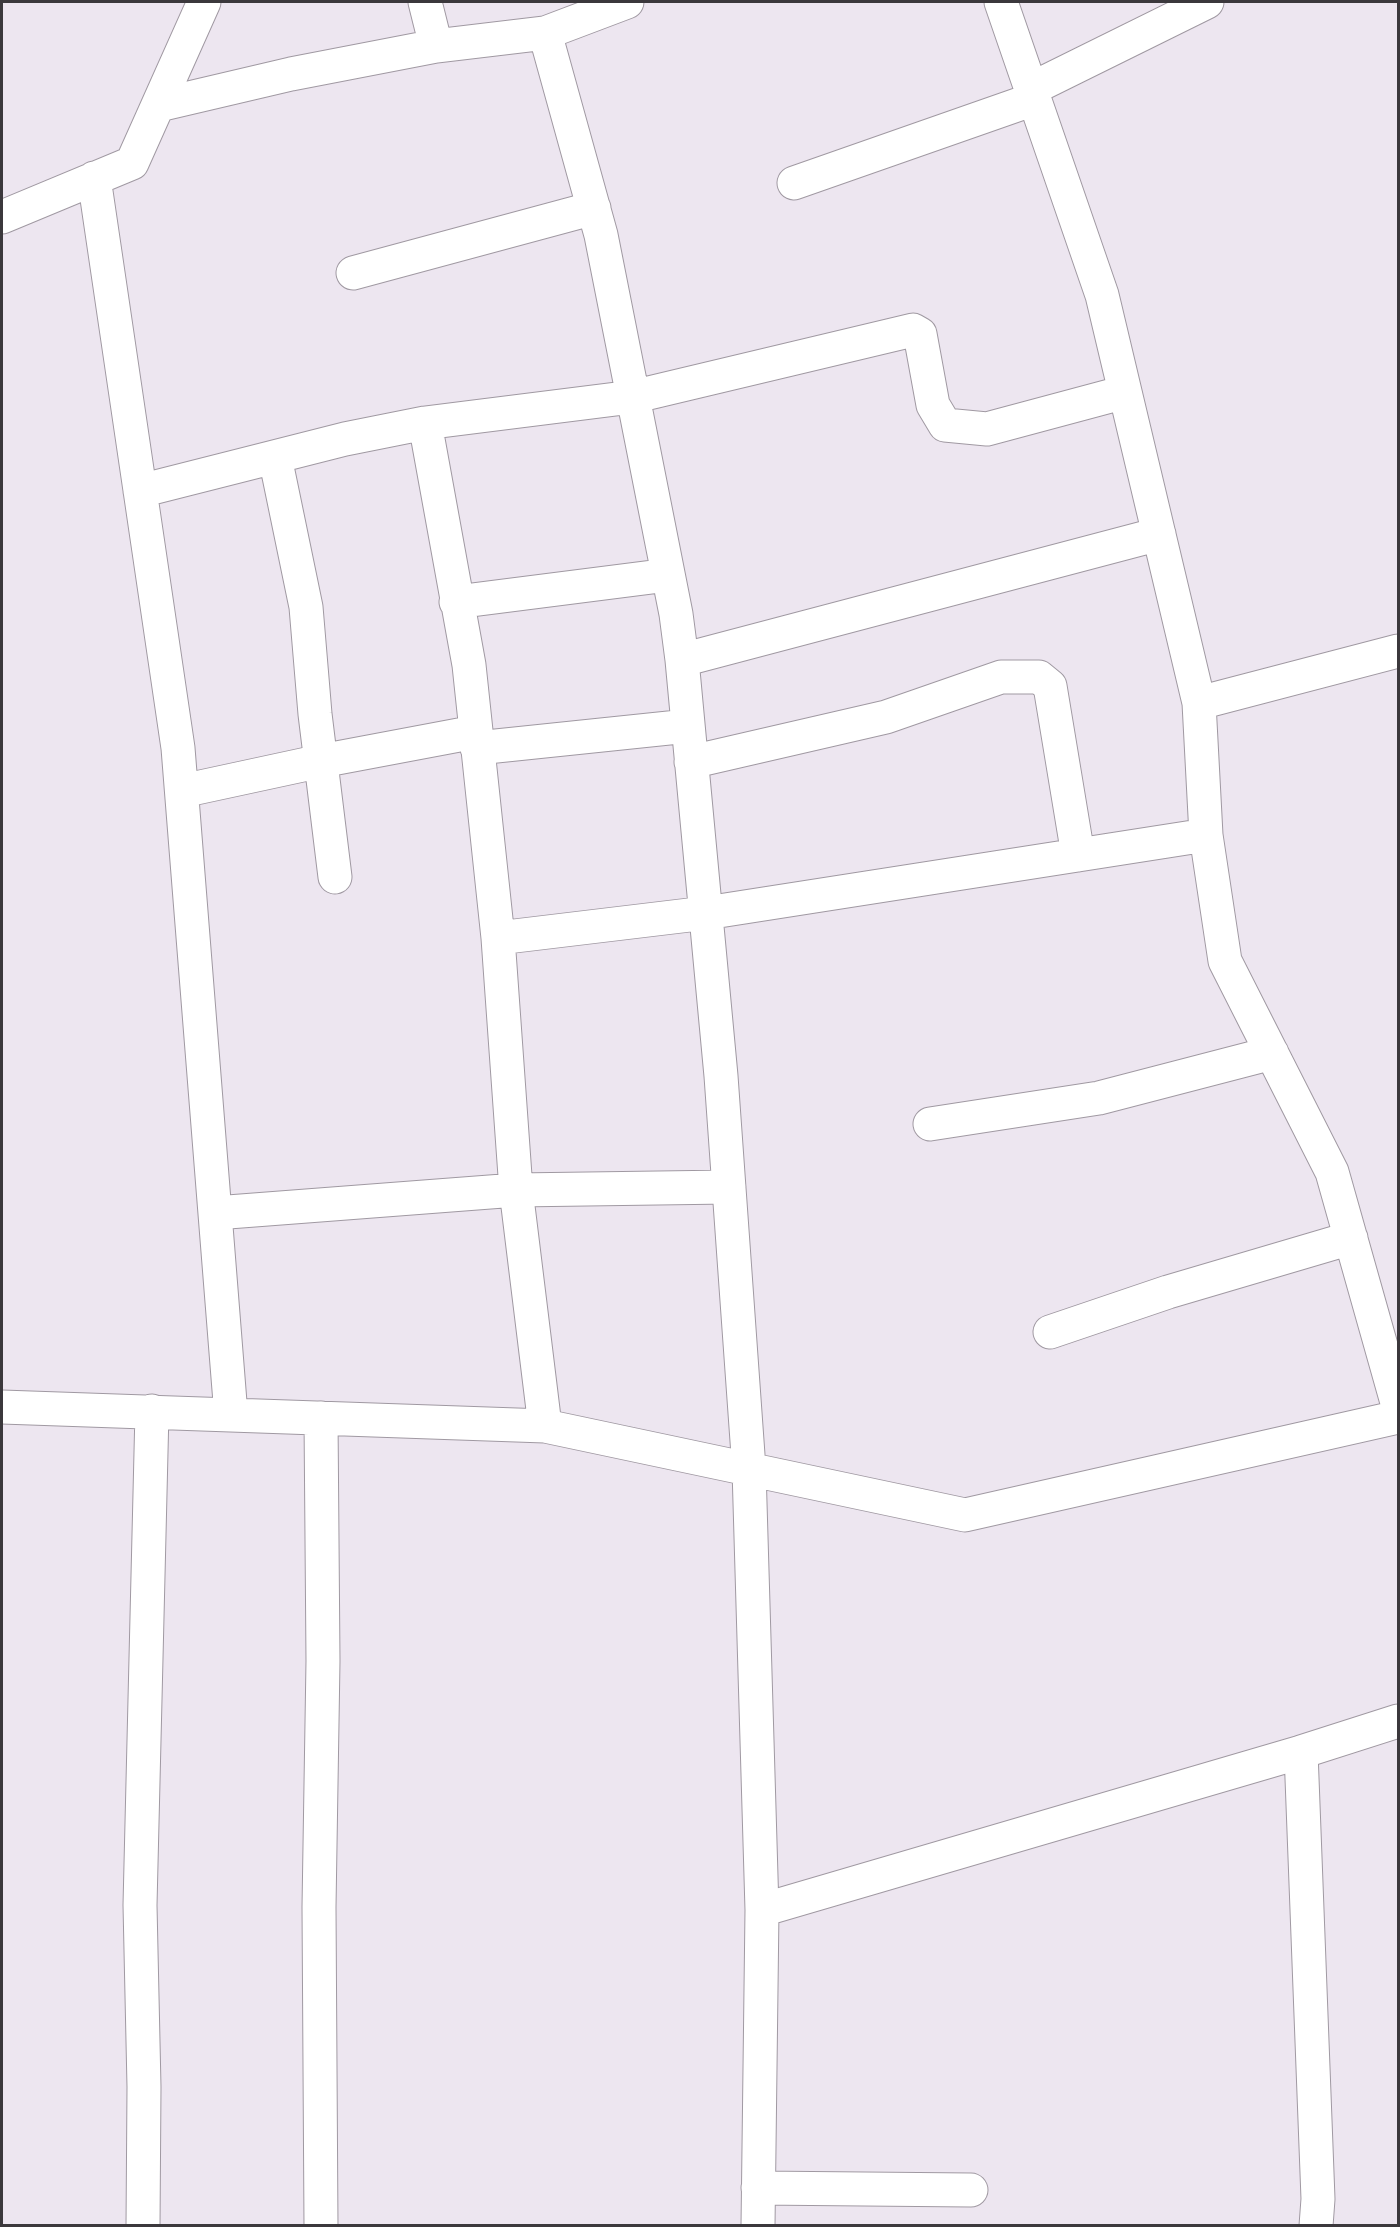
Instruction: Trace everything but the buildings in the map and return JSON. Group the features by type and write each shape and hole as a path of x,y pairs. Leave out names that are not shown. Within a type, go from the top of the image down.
{"street":[{"path":"2,217 132,163 204,2"},
{"path":"425,2 436,46"},
{"path":"159,105 291,74 436,46 545,33 627,2"},
{"path":"1001,2 1102,295 1199,703 1206,836 1225,961 1332,1172 1398,1406"},
{"path":"794,183 1033,94 1207,2"},
{"path":"545,33 594,208 668,575 682,660 729,1187 749,1469 762,1910 758,2226"},
{"path":"94,178 178,748 231,1415"},
{"path":"353,273 594,208"},
{"path":"140,491 425,423 632,397 913,330 920,334 933,405 945,425 987,429 1125,392"},
{"path":"425,423 469,665 498,938 516,1190 545,1426"},
{"path":"275,457 306,607 335,878"},
{"path":"682,660 1159,534"},
{"path":"456,602 668,575"},
{"path":"1199,703 1398,651"},
{"path":"691,762 886,717 1000,677 1039,677 1050,686 1078,855"},
{"path":"182,791 321,761 476,740 688,726"},
{"path":"498,938 706,913 1206,836"},
{"path":"930,1124 1099,1098 1272,1053"},
{"path":"215,1213 516,1190 729,1187"},
{"path":"1050,1332 1168,1292 1351,1238"},
{"path":"2,1407 545,1426 965,1515 1398,1416"},
{"path":"143,2226 144,2087 140,1905 152,1411"},
{"path":"321,1418 323,1661 319,1907 321,2226"},
{"path":"762,1910 1301,1752 1398,1721"},
{"path":"1301,1752 1317,2187 1316,2226"},
{"path":"758,2188 971,2190"}]}
